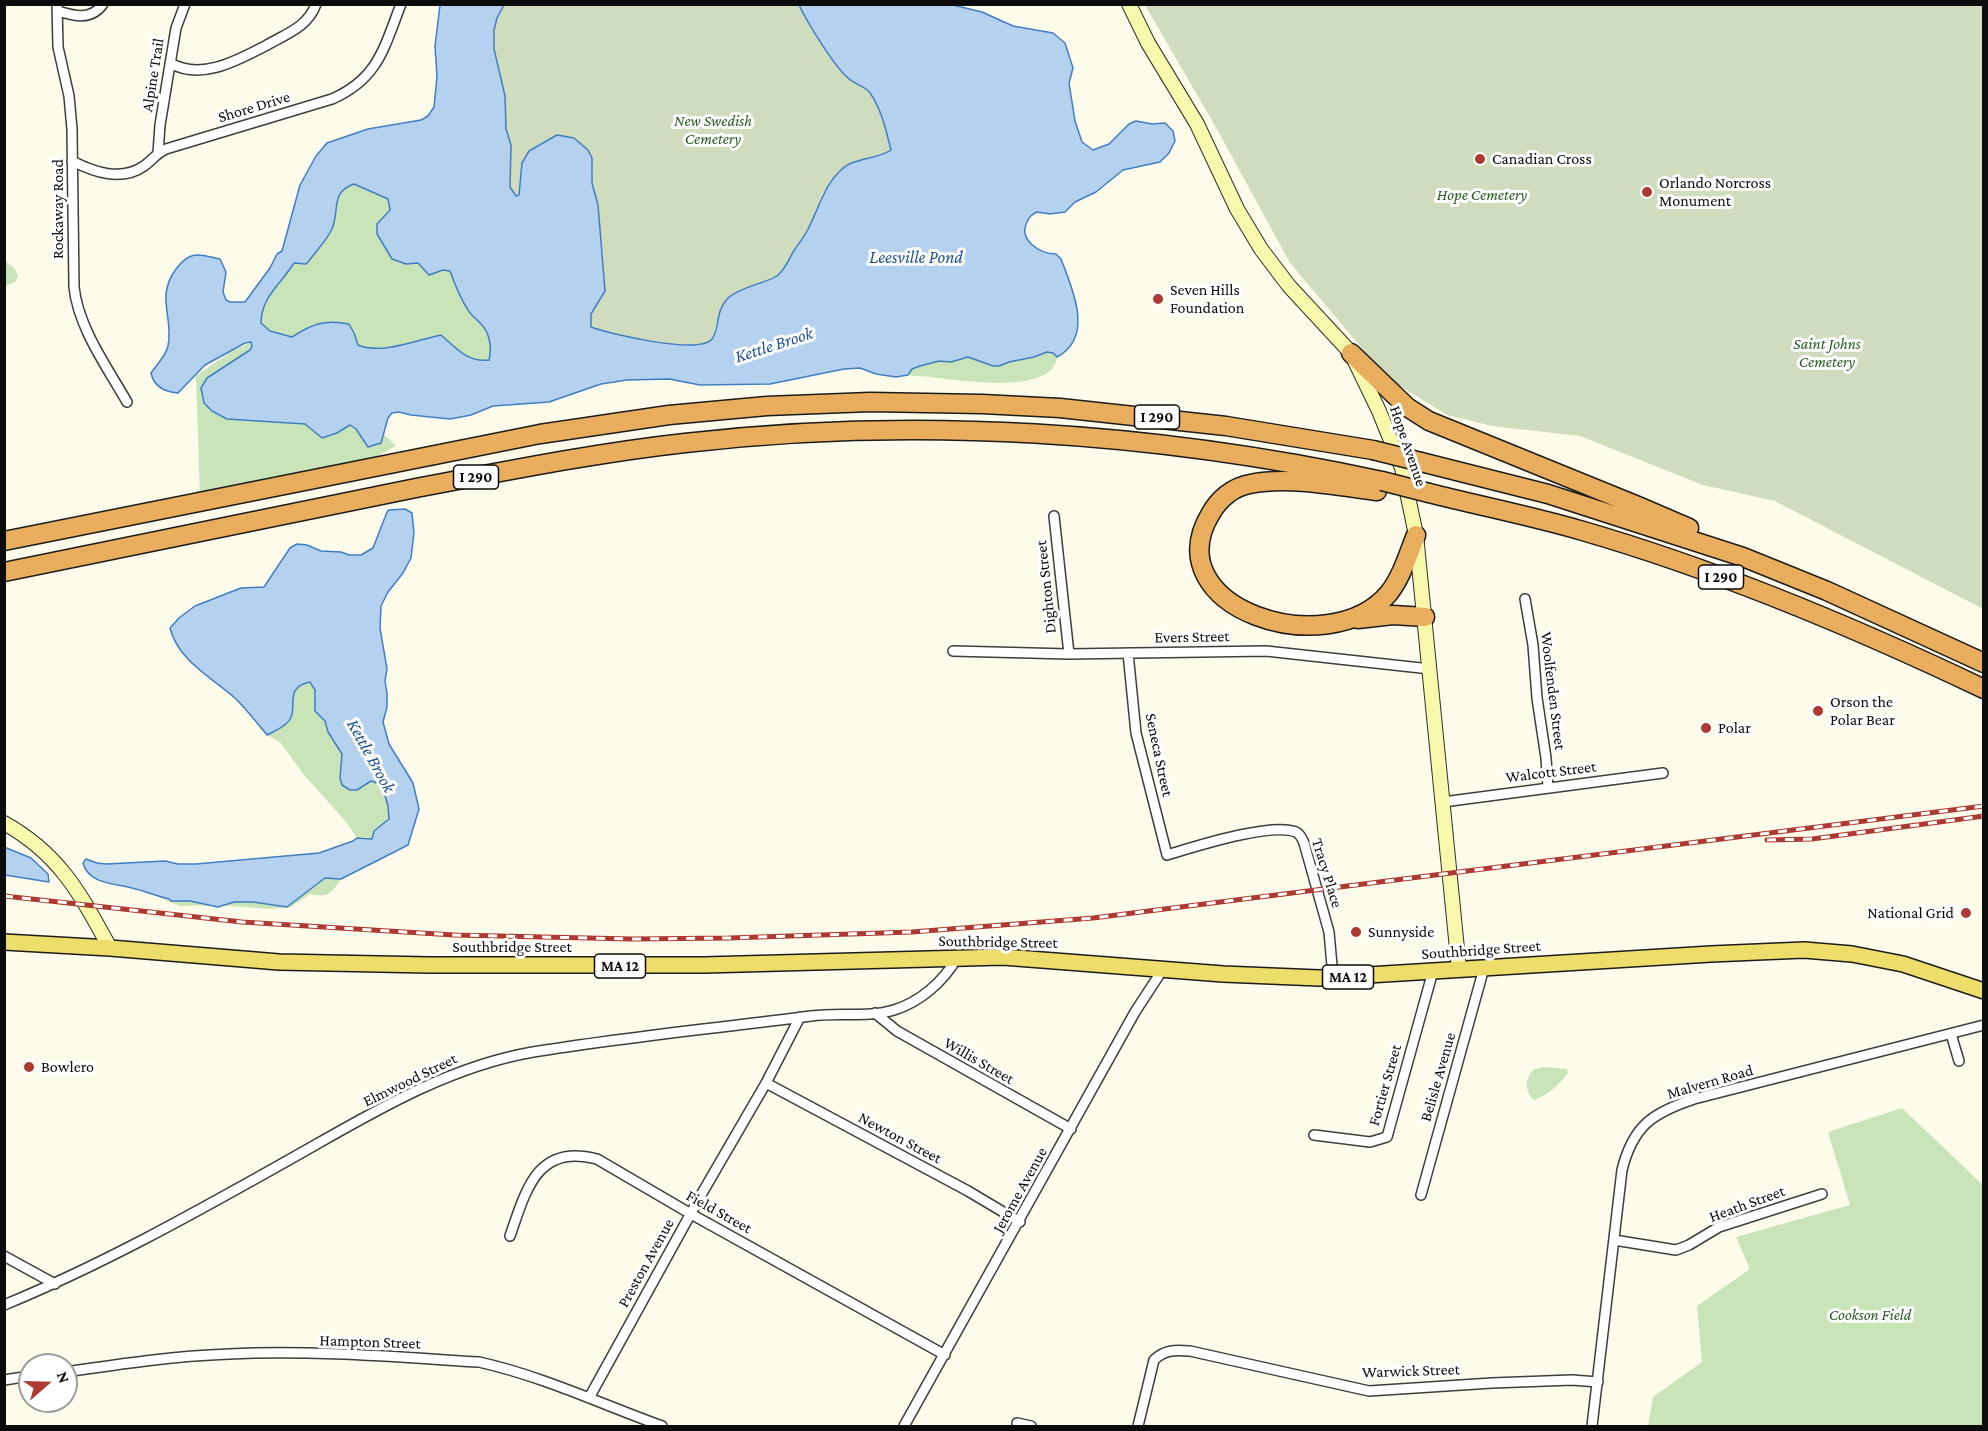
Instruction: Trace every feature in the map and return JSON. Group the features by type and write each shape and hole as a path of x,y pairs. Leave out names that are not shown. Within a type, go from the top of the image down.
{"highway":[{"path":"1351,353 1407,407 1429,421 1706,536 1749,550 1827,591"},
{"name":"I 290","path":"4,541 540,434 669,416 767,406 870,402 1060,408 1226,426 1373,450 1539,491 1743,557 1827,591 1983,663"},
{"name":"I 290","path":"4,572 559,460 646,448 740,437 873,431 1045,435 1180,447 1316,468 1383,486 1582,530 1771,595 1914,656 1983,689"},
{"path":"1383,486 1268,482 1248,484 1234,490 1215,506 1203,529 1200,543 1203,567 1208,580 1228,602 1253,616 1284,624 1321,625 1393,615 1425,617"},
{"path":"1335,622 1366,611 1388,594 1403,570 1416,535"}],"main road":[{"name":"Hope Avenue","path":"1130,4 1148,43 1197,124 1239,212 1261,249 1289,286 1351,353 1379,411 1402,468 1416,535 1459,969"},
{"path":"4,823 39,846 70,880 110,948"},
{"name":"Southbridge Street","path":"4,942 279,962 429,965 704,965 1003,957 1272,977 1333,978 1711,954 1819,950 1903,964 1983,991"}],"street":[{"path":"57,8 74,16 86,16 103,4"},
{"name":"Alpine Trail","path":"159,153 160,125 176,28 185,4"},
{"path":"170,63 183,69 195,70 230,63 304,24 312,15 316,4"},
{"path":"389,4 399,9"},
{"name":"Rockaway Road","path":"57,8 58,47 71,112 76,306 82,322 127,402"},
{"name":"Shore Drive","path":"72,161 99,172 115,174 137,170 166,149 347,93 368,76 380,57 399,9"},
{"name":"Dighton Street","path":"1054,516 1069,654"},
{"name":"Woolfenden Street","path":"1525,599 1533,645 1548,787"},
{"name":"Evers Street","path":"953,651 1069,654 1287,652 1430,669"},
{"name":"Seneca Street","path":"1128,653 1136,733 1167,855 1173,853"},
{"name":"Walcott Street","path":"1443,802 1663,773"},
{"name":"Tracy Place","path":"1173,853 1236,836 1285,830 1296,832 1304,843 1329,933 1333,978"},
{"name":"Elmwood Street","path":"4,1305 55,1284 133,1246 380,1110 461,1071 531,1052 690,1029 829,1014 875,1013 892,1010 926,993 948,974 957,958"},
{"name":"Belisle Avenue","path":"1421,1194 1484,968"},
{"name":"Jerome Avenue","path":"904,1426 1020,1222 1135,1012 1163,969"},
{"name":"Fortier Street","path":"1314,1135 1370,1142 1386,1137 1433,971"},
{"name":"Willis Street","path":"875,1013 897,1031 1071,1129"},
{"name":"Preston Avenue","path":"589,1398 766,1083 800,1017"},
{"name":"Malvern Road","path":"1592,1426 1622,1170 1627,1151 1636,1133 1660,1112 1694,1099 1983,1025"},
{"path":"1951,1034 1959,1061"},
{"name":"Newton Street","path":"766,1083 968,1191 1020,1222"},
{"name":"Field Street","path":"510,1236 532,1181 550,1161 566,1155 583,1155 597,1159 945,1355"},
{"name":"Heath Street","path":"1614,1240 1676,1250 1719,1227 1822,1194"},
{"path":"4,1256 55,1284"},
{"name":"Warwick Street","path":"1138,1426 1154,1360 1171,1350 1190,1352 1369,1391 1503,1382 1572,1380 1598,1382"},
{"name":"Hampton Street","path":"78,1371 230,1354 397,1357 479,1362 589,1398 662,1426"},
{"path":"1017,1423 1031,1426"}],"green space":[{"name":"New Swedish Cemetery","path":"504,4 799,5 850,80 860,85 874,100 879,109 891,150 884,155 863,159 823,192 810,225 790,260 778,275 729,297 711,340 703,344 672,344 591,328 598,205 592,183 593,170 522,162 519,195 516,196 510,187 511,145 506,129 505,96 494,49 494,30"},
{"name":"Hope Cemetery","path":"1145,5 1983,5 1983,609 1775,501 1703,485 1580,436 1492,426 1447,415 1387,378 1290,263 1218,131"},
{"path":"354,183 388,199 390,210 377,224 406,264 418,263 450,271 465,305 488,336 489,360 469,357 441,335 378,348 358,345 349,324 333,322 319,324 306,328 292,337 270,331 261,323 268,298 294,263 306,264 323,242 335,221 339,196 342,191"},
{"path":"4,260 15,269 18,277 15,282 5,286"},
{"path":"258,339 365,415 396,446 370,460 200,497 196,376 232,351"},
{"path":"1047,352 1057,357 1052,369 1040,377 1023,381 981,382 908,375 912,369 939,361 951,362 968,357 999,366"},
{"path":"310,682 315,690 315,711 325,721 328,732 342,754 340,778 363,788 371,781 385,783 394,825 372,839 357,838 347,823 304,775 280,742 267,735 288,722 292,713 292,699 297,688"},
{"path":"325,878 341,879 329,894 310,894 291,907 268,909 219,905 180,906 163,899 166,897"},
{"path":"1543,1067 1567,1069 1568,1073 1553,1089 1534,1100 1529,1094 1527,1081 1534,1070"},
{"name":"Cookson Field","path":"1902,1108 1983,1185 1983,1426 1648,1426 1653,1397 1702,1362 1697,1306 1750,1269 1736,1237 1850,1205 1828,1132"}],"water":[{"name":"Leesville Pond","path":"440,5 504,5 494,30 494,49 505,96 506,129 511,145 510,187 516,196 519,195 522,163 529,151 557,135 574,138 588,150 592,158 592,183 598,205 605,291 591,314 591,327 653,342 690,345 712,339 721,308 728,298 773,278 783,270 807,232 826,189 835,176 852,163 879,156 891,150 881,113 870,93 842,72 814,32 799,5 953,5 982,12 1013,26 1053,33 1065,43 1073,68 1069,83 1075,121 1082,142 1093,150 1109,144 1129,124 1136,121 1152,124 1165,123 1173,131 1175,141 1169,153 1160,162 1123,170 1096,192 1075,202 1065,212 1050,214 1037,212 1028,220 1025,235 1028,240 1037,249 1056,254 1061,259 1075,297 1078,325 1075,337 1069,348 1057,357 1047,352 993,366 968,357 920,366 912,369 908,375 896,377 876,374 860,368 844,369 770,384 700,385 669,379 627,380 601,384 549,402 493,406 471,415 450,419 392,413 388,418 381,443 368,447 356,429 350,425 322,438 305,424 227,419 212,411 204,403 201,388 207,378 250,350 251,342 205,365 178,393 165,390 158,385 151,373 168,346 169,325 166,298 170,279 176,269 186,259 195,255 220,259 226,272 223,292 226,300 245,302 270,268 277,254 282,251 300,185 316,156 327,143 368,129 421,120 428,116 434,107 437,77 435,46","holes":["354,184 388,199 390,210 377,224 377,234 392,259 406,264 418,263 429,275 443,270 450,271 465,305 488,336 489,360 469,357 441,335 388,348 367,348 358,345 349,324 326,322 292,337 270,331 261,323 268,298 294,263 306,264 330,233 337,202 346,187"]},
{"name":"Kettle Brook","path":"405,509 412,513 414,533 411,558 381,606 380,628 387,669 385,681 387,707 383,722 389,744 413,783 419,809 408,845 341,879 325,878 287,907 234,902 218,907 190,901 171,901 137,889 104,882 91,875 83,863 86,859 106,864 165,861 196,864 319,853 357,838 372,839 374,831 389,819 382,785 371,781 357,790 350,790 342,785 340,778 342,754 328,732 325,721 315,711 315,690 310,682 296,689 291,718 287,723 267,735 236,699 188,659 174,640 170,628 195,606 241,588 264,587 290,548 297,544 307,545 321,551 361,555 373,548 387,512"},
{"path":"4,847 31,858 48,874 49,882 5,875"}],"railway":[{"path":"4,896 242,922 454,935 632,939 912,932 1093,918 1984,806"},
{"path":"1767,840 1812,839 1984,816"}],"place":[{"name":"Canadian Cross","path":"1480,159"},
{"name":"Orlando Norcross Monument","path":"1647,192"},
{"name":"Seven Hills Foundation","path":"1158,299"},
{"name":"Orson the Polar Bear","path":"1818,711"},
{"name":"Polar","path":"1706,728"},
{"name":"National Grid","path":"1966,913"},
{"name":"Sunnyside","path":"1356,932"},
{"name":"Bowlero","path":"29,1067"}],"park label":[{"name":"Saint Johns Cemetery","path":"1827,353"}]}
